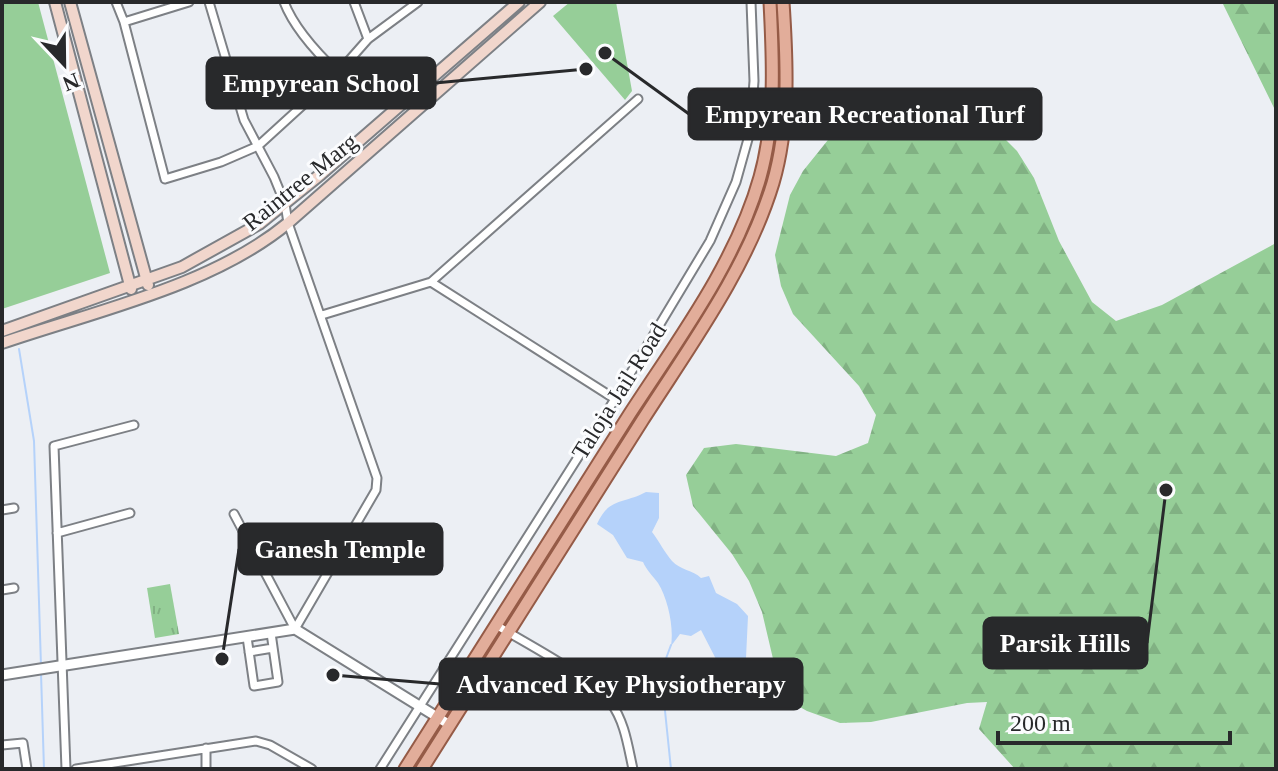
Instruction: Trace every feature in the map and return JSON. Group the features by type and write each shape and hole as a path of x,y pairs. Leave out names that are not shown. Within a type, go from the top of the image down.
{"main road":[{"path":"55,2 135,298"},
{"path":"70,2 151,294"},
{"name":"Raintree Marg","path":"2,343 20,331 182,267 272,216 519,2"},
{"name":"Raintree Marg","path":"2,331 20,331 151,294 220,267 288,223 540,2"},
{"name":"Taloja Jail Road","path":"405,769 711,285 742,223 759,179 770,124 770,2"},
{"name":"Taloja Jail Road","path":"422,769 723,292 760,218 773,183 783,126 786,61 783,2"}],"street":[{"path":"116,2 165,179 221,162 258,146 338,73 368,39 418,2"},
{"path":"124,22 189,2"},
{"path":"209,2 244,120 285,204 288,223 377,478 376,490 295,629"},
{"path":"284,2 290,15 324,60 338,73"},
{"path":"354,2 368,39"},
{"path":"380,769 615,399 710,241 736,182 750,132 754,81 751,2"},
{"path":"322,315 431,282 638,99"},
{"path":"431,282 615,399"},
{"path":"66,769 59,666 54,446 134,425"},
{"path":"2,510 14,508"},
{"path":"57,533 130,513"},
{"path":"234,514 295,629 450,725"},
{"path":"2,590 14,588"},
{"path":"496,625 594,686 612,704 625,730 633,769"},
{"path":"2,675 295,629"},
{"path":"247,637 254,686 278,682 271,633"},
{"path":"249,652 273,648"},
{"path":"76,769 256,741 270,745 312,769"},
{"path":"2,745 23,743 27,769"},
{"path":"206,748 206,769"}],"green space":[{"path":"2,2 38,2 110,273 2,309"},
{"path":"570,2 616,2 632,91 625,100 553,16"},
{"path":"1222,2 1276,2 1276,112"},
{"path":"906,93 964,111 993,127 1017,151 1034,178 1059,241 1092,302 1116,321 1162,305 1276,243 1276,769 1015,769 979,729 987,702 967,703 871,722 840,723 807,711 782,697 762,612 749,581 732,554 693,506 686,475 704,448 736,444 836,456 868,443 876,415 859,386 793,314 781,286 775,255 790,195 803,171 844,120"},
{"path":"170,584 179,634 155,638 147,588"}],"water":[{"path":"646,492 659,493 659,518 652,532 672,561 701,578 709,576 716,593 737,604 748,616 746,658 761,694 735,696 701,630 691,636 680,634 671,646 669,613 658,583 643,562 627,558 613,535 597,524 612,505"}],"waterway":[{"path":"19,349 34,441 41,666"},
{"path":"671,645 661,672 671,769"},
{"path":"41,673 44,769"}],"place":[{"name":"Empyrean Recreational Turf","path":"605,53"},
{"name":"Empyrean School","path":"586,69"},
{"name":"Parsik Hills","path":"1166,490"},
{"name":"Ganesh Temple","path":"222,659"},
{"name":"Advanced Key Physiotherapy","path":"333,675"}]}
